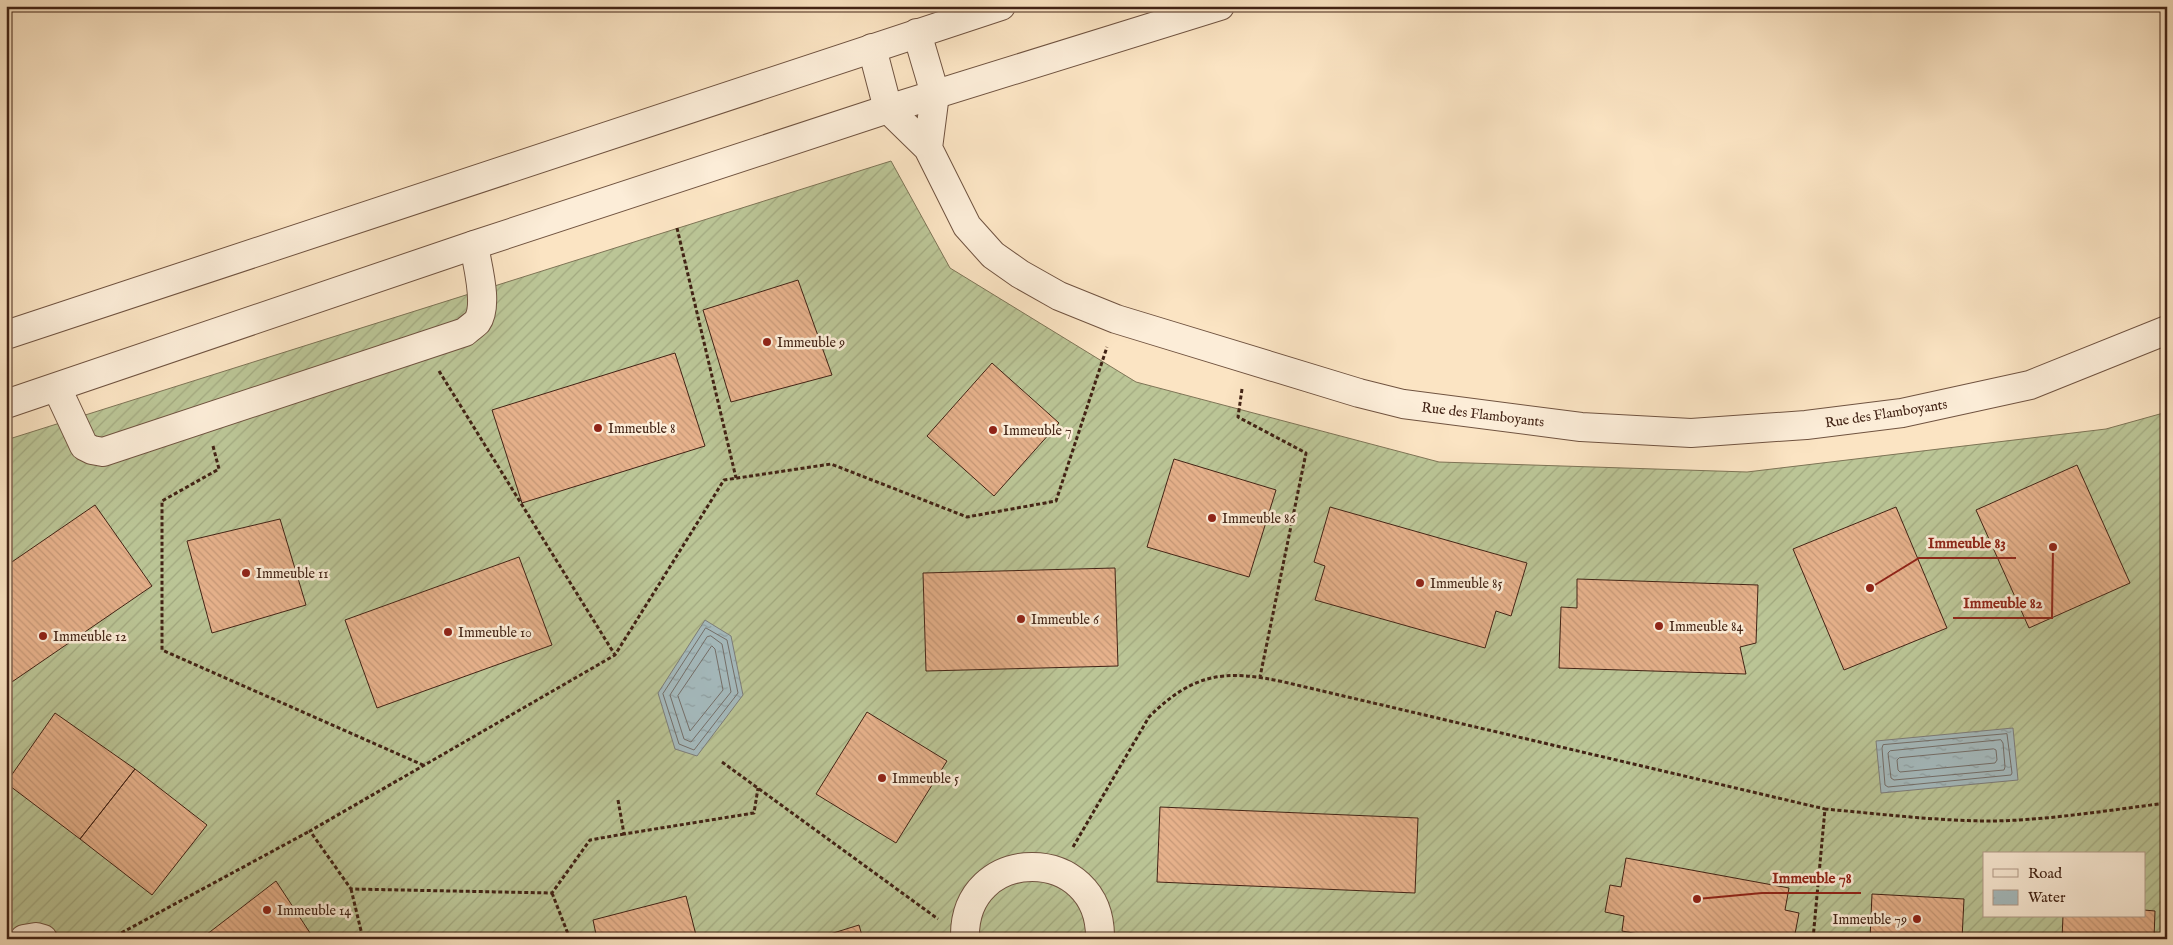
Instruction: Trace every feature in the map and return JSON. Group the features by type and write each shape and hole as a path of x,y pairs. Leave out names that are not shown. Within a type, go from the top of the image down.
{"street":[{"path":"6,334 1001,6"},
{"path":"6,404 474,245 888,109 1220,6"},
{"path":"917,33 935,94 928,148"},
{"path":"872,48 888,109 928,148"},
{"name":"Rue des Flamboyants","path":"928,148 967,226 993,255 1020,274 1059,296 1116,319 1359,393 1403,404 1581,427 1691,433 1806,425 1902,413 2039,382 2167,330"},
{"path":"56,388 84,446 103,452 465,332 476,322 482,313 483,302 474,245"},
{"path":"964,938 964,927 971,905 984,886 1003,872 1025,866 1037,866 1059,872 1079,884 1093,903 1099,919 1100,939"},
{"path":"24,939 36,936 43,939"}],"path":[{"path":"677,228 736,478"},
{"path":"110,939 310,831 616,655 724,480 831,464 967,517 1056,501 1116,319"},
{"path":"423,346 616,655"},
{"path":"1250,360 1238,417 1306,453 1260,677"},
{"path":"205,418 219,469 162,501 162,650 423,766"},
{"path":"1059,872 1135,738 1149,717 1166,700 1187,686 1211,678 1236,674 1260,677 1826,809 1957,820 1993,821 2030,819 2167,803"},
{"path":"722,762 964,938"},
{"path":"552,893 590,840 754,814 758,788"},
{"path":"618,800 624,834"},
{"path":"1813,939 1826,809"},
{"path":"310,831 351,889 363,939"},
{"path":"351,889 552,893"},
{"path":"552,893 570,939"}],"green space":[{"path":"891,161 950,268 1136,382 1439,462 1747,472 2106,429 2167,412 2167,939 6,939 6,440"}],"water":[{"path":"705,620 731,636 743,695 697,756 675,749 658,693"},
{"path":"2013,728 2018,780 1881,793 1876,741"}],"building":[{"name":"Immeuble 9","path":"798,280 832,375 731,402 703,310"},
{"name":"Immeuble 8","path":"675,353 705,446 522,503 492,410"},
{"name":"Immeuble 7","path":"992,363 1059,423 994,496 927,436"},
{"name":"Immeuble 86","path":"1174,459 1276,490 1249,577 1147,547"},
{"path":"2077,465 2130,583 2029,628 1976,510"},
{"name":"Immeuble 12","path":"95,505 152,586 6,686 6,566"},
{"name":"Immeuble 85","path":"1330,507 1527,563 1511,616 1496,611 1485,648 1315,600 1325,566 1314,562"},
{"path":"1896,507 1947,628 1844,670 1793,549"},
{"name":"Immeuble 11","path":"280,519 306,605 212,633 187,541"},
{"name":"Immeuble 10","path":"519,557 552,645 377,708 345,620"},
{"name":"Immeuble 6","path":"1115,568 1118,666 926,671 923,573"},
{"name":"Immeuble 84","path":"1577,579 1758,585 1756,643 1740,647 1746,674 1559,668 1561,607 1577,608"},
{"name":"Immeuble 5","path":"867,712 947,761 896,843 816,794"},
{"path":"55,713 135,769 80,839 6,783"},
{"path":"135,769 207,825 152,895 80,839"},
{"path":"1160,807 1418,818 1415,893 1157,882"},
{"path":"1626,858 1789,888 1785,910 1799,913 1794,939 1667,939 1622,931 1624,916 1605,912 1610,885 1621,887"},
{"name":"Immeuble 14","path":"276,881 314,939 202,938"},
{"name":"Immeuble 79","path":"1872,894 1964,899 1962,939 1870,939"},
{"path":"686,896 697,939 597,939 593,920"},
{"path":"2146,910 2155,911 2154,939 2062,939 2063,918 2146,918"},
{"path":"859,925 863,939 814,939"}],"place":[{"name":"Immeuble 9","path":"767,342"},
{"name":"Immeuble 8","path":"598,428"},
{"name":"Immeuble 7","path":"993,430"},
{"name":"Immeuble 86","path":"1212,518"},
{"name":"Immeuble 82","path":"2053,547"},
{"name":"Immeuble 11","path":"246,573"},
{"name":"Immeuble 85","path":"1420,583"},
{"name":"Immeuble 83","path":"1870,588"},
{"name":"Immeuble 6","path":"1021,619"},
{"name":"Immeuble 84","path":"1659,626"},
{"name":"Immeuble 10","path":"448,632"},
{"name":"Immeuble 12","path":"43,636"},
{"name":"Immeuble 5","path":"882,778"},
{"name":"Immeuble 78","path":"1697,899"},
{"name":"Immeuble 14","path":"267,910"},
{"name":"Immeuble 79","path":"1917,919"}]}
